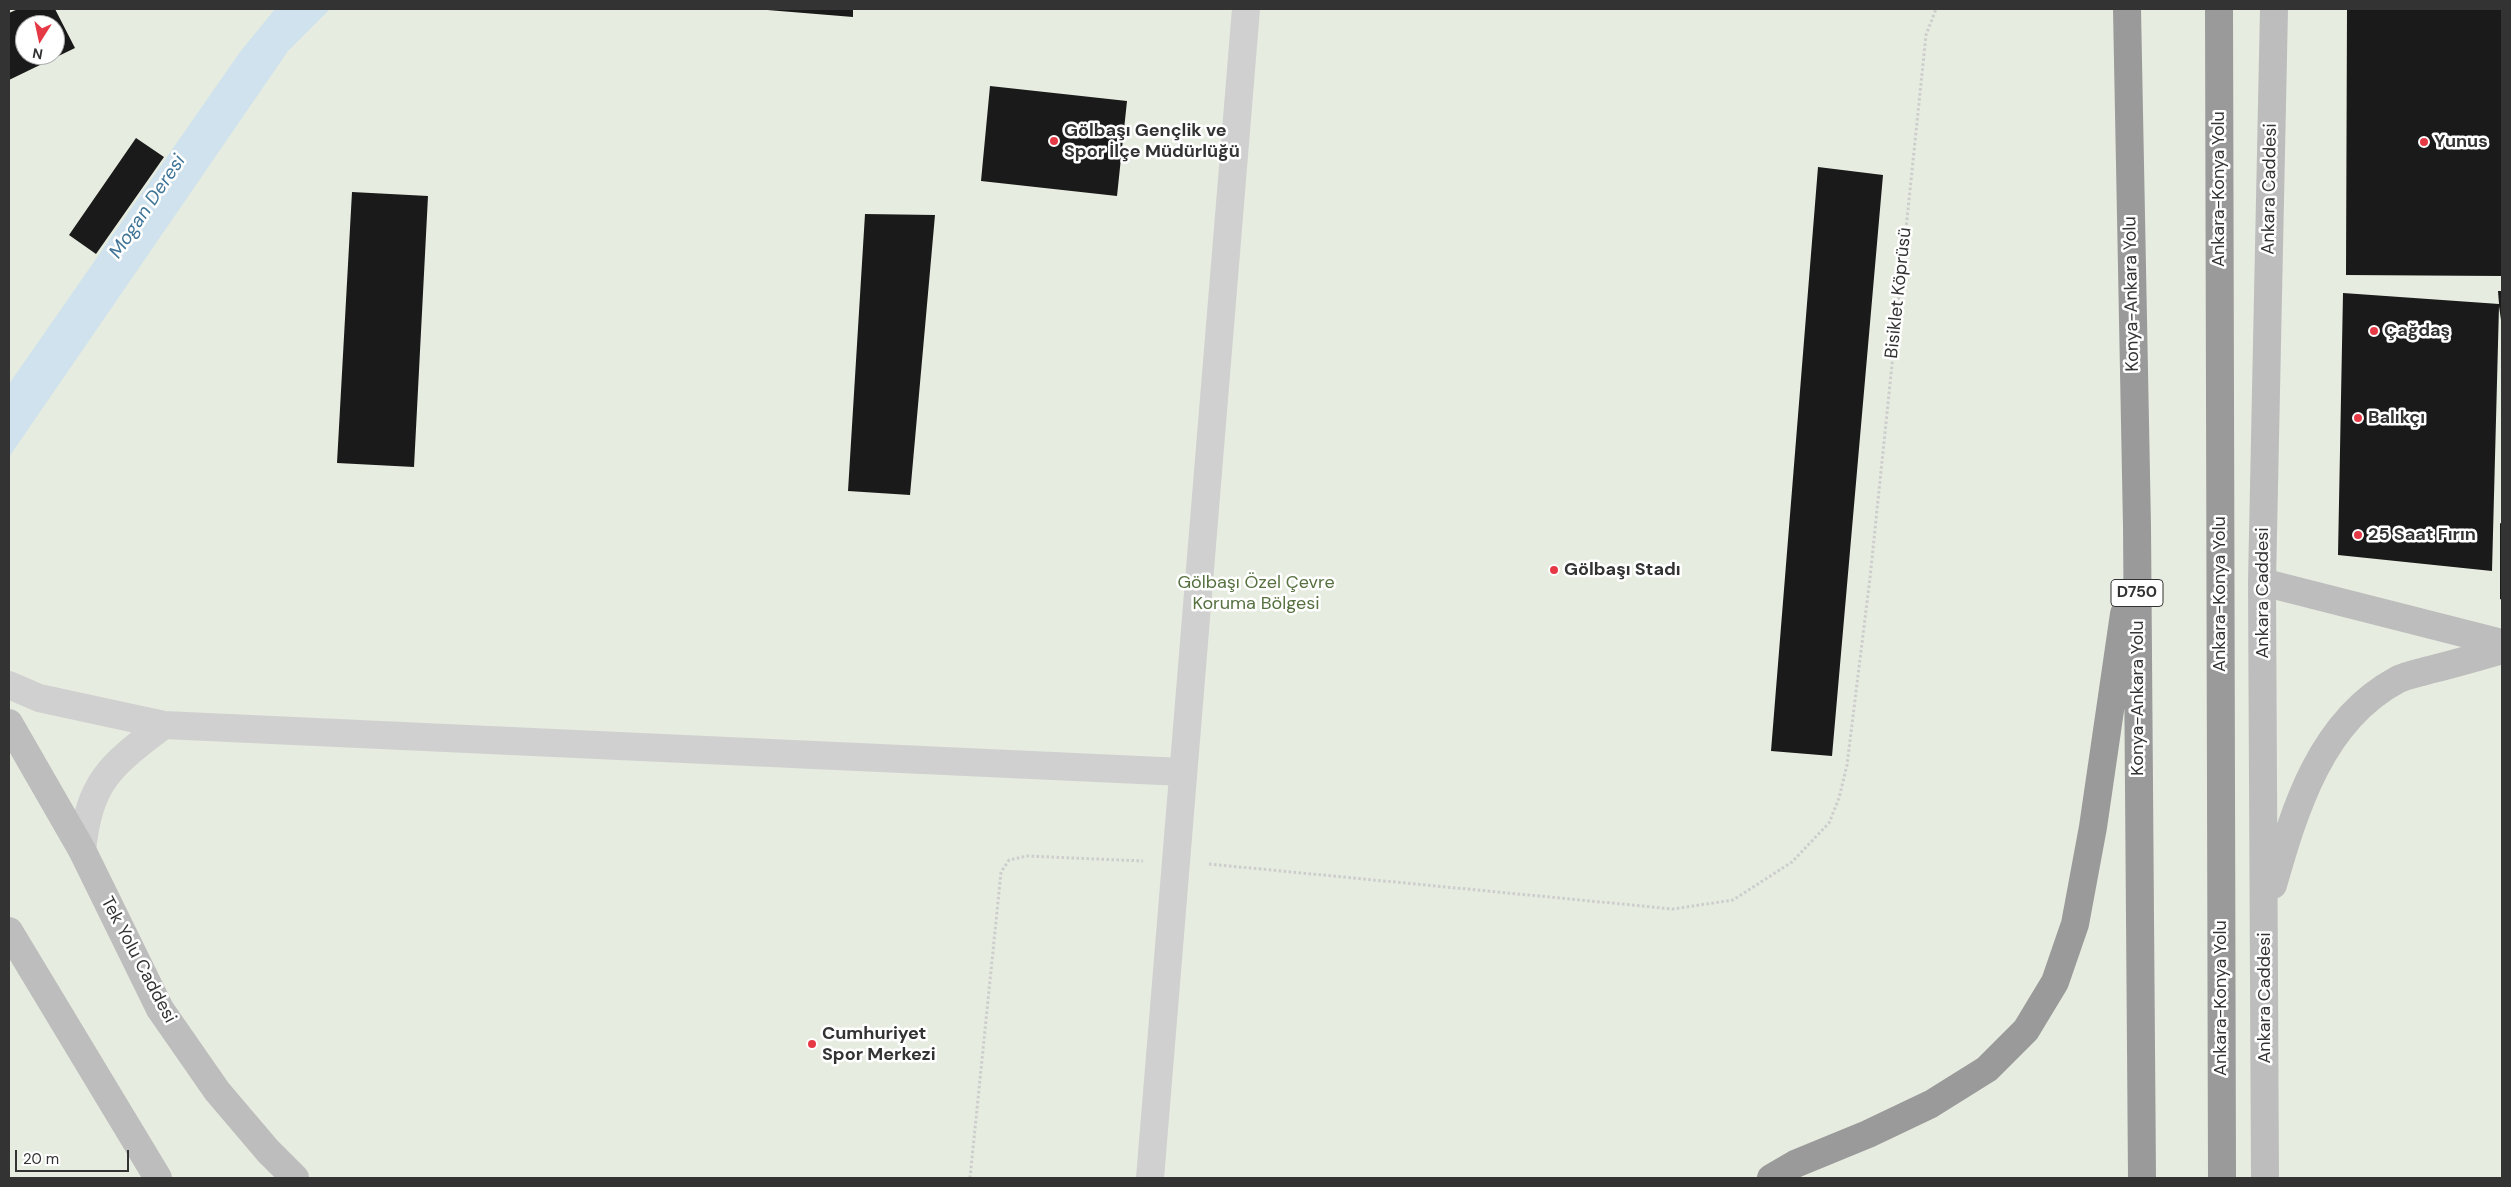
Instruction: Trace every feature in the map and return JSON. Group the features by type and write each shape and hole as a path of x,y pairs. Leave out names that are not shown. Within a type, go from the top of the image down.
{"highway":[{"name":"Konya-Ankara Yolu","path":"2127,9 2137,526 2142,1178"},
{"name":"Ankara-Konya Yolu","path":"2219,9 2222,1178"},
{"name":"D750","path":"1771,1178 1794,1164 1868,1134 1931,1104 1987,1069 2026,1030 2055,982 2075,924 2093,827 2137,526"}],"street":[{"path":"1150,1178 1246,9"},
{"name":"Ankara Caddesi","path":"2265,1178 2262,582 2274,9"},
{"path":"2262,582 2502,643"},
{"path":"2265,916 2284,845 2299,804 2321,756 2340,728 2369,697 2398,679 2502,650"},
{"path":"9,685 39,698 164,725 1183,772"},
{"name":"Tek Yolu Caddesi","path":"9,723 82,850 160,1008 217,1091 268,1151 295,1178"},
{"path":"82,850 86,818 98,787 110,769 164,725"},
{"path":"9,931 158,1178"}],"path":[{"name":"Bisiklet Köprüsü","path":"1201,864 1673,909 1732,900 1792,862 1828,823 1839,798 1847,765 1870,578 1926,35 1936,9"},
{"path":"970,1178 1001,872 1009,860 1027,856 1142,861"}],"green space":[{"name":"Gölbaşı Özel Çevre Koruma Bölgesi","path":"9,9 2502,9 2502,1178 9,1178"}],"water":[{"name":"Mogan Deresi","path":"275,9 330,9 288,51 9,457 9,384 240,52"}],"building":[{"path":"18,9 55,9 58,15 15,15 15,65 40,65 9,80 9,13"},
{"path":"755,9 853,9 853,17"},
{"name":"Yunus","path":"2347,9 2502,9 2502,276 2346,275"},
{"path":"65,28 75,48 65,53"},
{"name":"Gölbaşı Gençlik ve Spor İlçe Müdürlüğü","path":"990,86 1127,101 1117,196 981,181"},
{"path":"136,138 164,157 96,254 69,235"},
{"path":"1818,167 1883,175 1832,756 1771,751"},
{"path":"352,192 428,196 414,467 337,463"},
{"path":"865,214 935,215 910,495 848,491"},
{"path":"2498,291 2502,291 2502,327 2499,306 2492,571 2338,555 2343,293 2499,304"},
{"path":"2500,523 2502,524 2502,600 2500,599"}],"place":[{"name":"Gölbaşı Gençlik ve Spor İlçe Müdürlüğü","path":"1054,141"},
{"name":"Yunus","path":"2424,142"},
{"name":"Çağdaş","path":"2374,331"},
{"name":"Balıkçı","path":"2358,418"},
{"name":"25 Saat Fırın","path":"2358,535"},
{"name":"Gölbaşı Stadı","path":"1554,570"},
{"name":"Cumhuriyet Spor Merkezi","path":"812,1044"}]}
